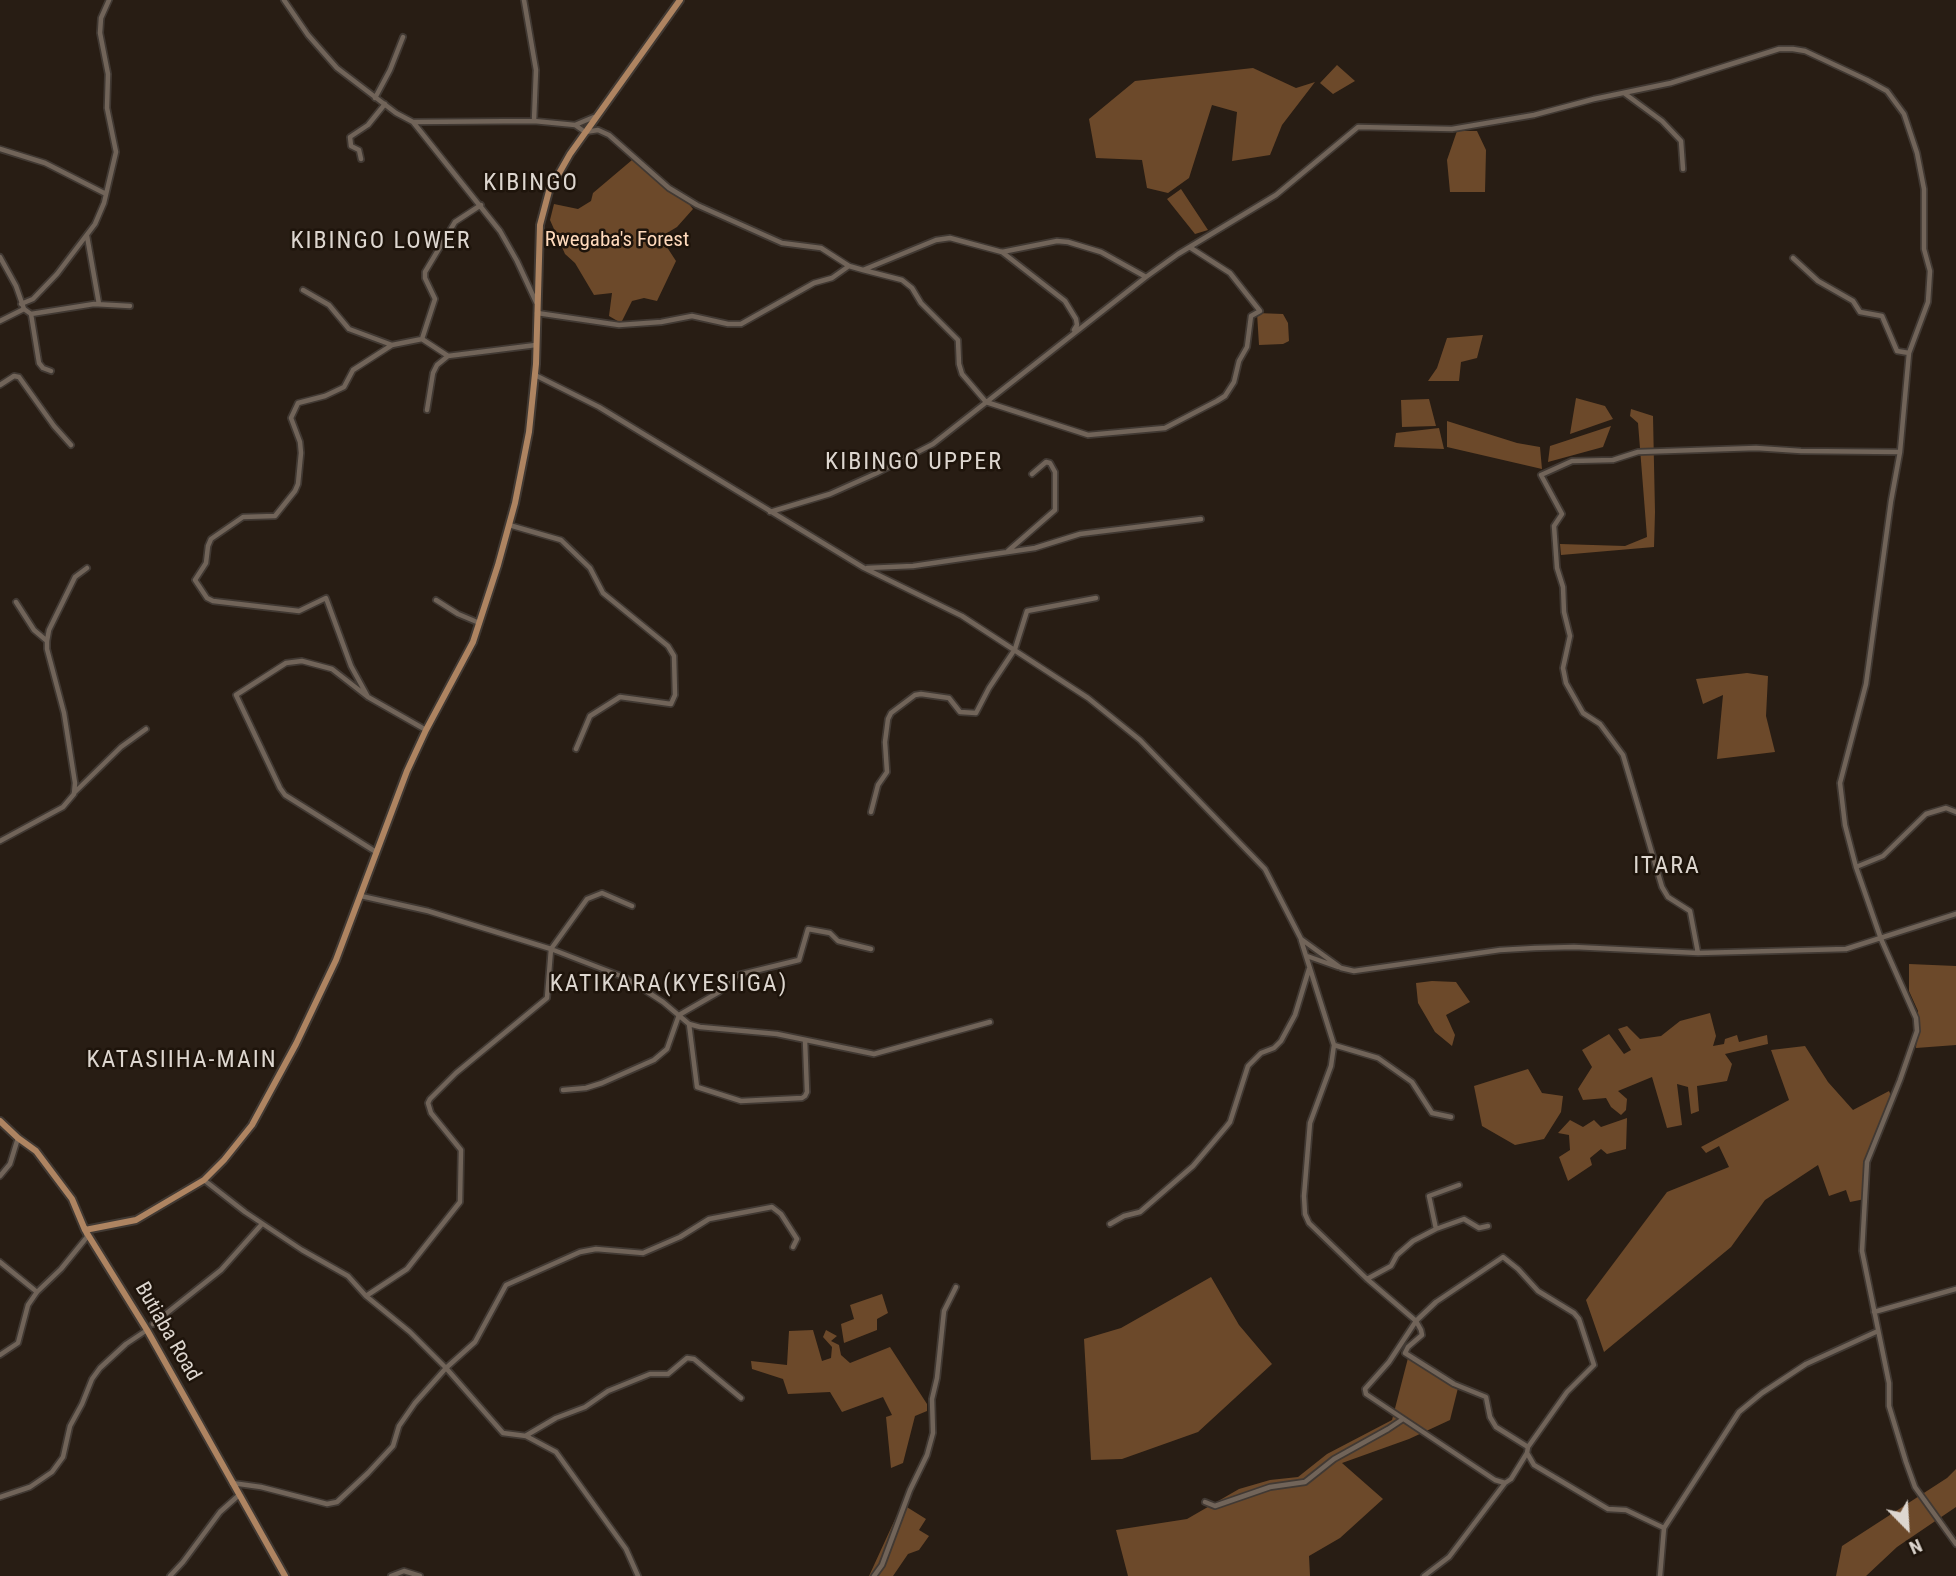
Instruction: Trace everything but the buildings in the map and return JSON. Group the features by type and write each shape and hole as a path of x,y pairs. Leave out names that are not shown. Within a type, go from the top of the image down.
{"main road":[{"path":"85,1230 136,1220 204,1180 225,1160 253,1125 326,982 361,896 388,817 426,730 473,642 477,622 498,565 529,432 535,375 538,246 543,207 558,172 680,0"},
{"name":"Butiaba Road","path":"0,1121 36,1151 72,1199 85,1230 147,1330 285,1576"}],"street":[{"path":"0,321 33,299 49,282 87,236 107,194 116,152 107,108 108,74 100,33 109,0"},
{"path":"284,0 325,56 374,97 413,122 481,205 517,261 537,304"},
{"path":"524,0 536,70 534,121"},
{"path":"374,97 390,70 403,37"},
{"path":"770,512 830,494 938,441 1146,277 1276,195 1358,127 1452,129 1534,115 1671,83 1765,52 1793,48 1805,51 1887,91 1904,114 1917,153 1924,189 1924,249 1930,271 1928,302 1909,353 1900,452 1866,684 1840,783 1845,825 1856,867 1881,939 1916,1018 1917,1031 1867,1162 1862,1251 1889,1383 1889,1406 1915,1488 1956,1544"},
{"path":"1623,93 1662,121 1681,141 1683,169"},
{"path":"361,159 359,150 351,146 350,137 368,125 384,104"},
{"path":"413,122 534,121 575,125 597,116"},
{"path":"575,125 585,132 598,130 609,135 669,188 697,205 782,243 821,248 849,266 902,280 958,340 962,374 986,402 1088,435 1166,428 1225,396 1234,382 1239,361 1247,347 1251,316 1260,311 1233,276 1190,247"},
{"path":"0,149 45,163 107,194"},
{"path":"422,340 435,299 425,272 455,222 481,205"},
{"path":"87,236 99,304"},
{"path":"863,271 944,239 963,240 1002,252 1065,301 1076,320 1077,326 1071,334"},
{"path":"1002,252 1057,241 1068,242 1101,253 1146,277"},
{"path":"0,257 16,286 22,307 31,314 39,363 51,371"},
{"path":"1793,258 1818,281 1853,301 1860,312 1882,316 1898,351 1909,353"},
{"path":"537,313 619,325 671,321 692,316 741,324 814,283 832,278 849,266"},
{"path":"303,290 329,305 349,330 392,345"},
{"path":"31,314 99,304 130,306"},
{"path":"368,697 351,666 326,598 299,611 209,600 194,581 206,563 211,539 243,517 275,516 298,484 300,442 291,418 295,406 344,387 353,370 392,345 422,340 448,356 536,345"},
{"path":"427,410 435,370 448,356"},
{"path":"535,375 599,407 864,568 962,616 1088,698 1140,740 1265,869 1301,939 1334,1045 1331,1066 1310,1123 1305,1214 1315,1230 1422,1329 1422,1335 1405,1353 1450,1382 1486,1397 1490,1418 1496,1427 1528,1450 1534,1465 1608,1509 1626,1510 1664,1528"},
{"path":"0,385 13,376 19,377 50,422 71,444"},
{"path":"1698,953 1690,911 1668,897 1662,887 1623,755 1600,724 1583,713 1566,683 1563,668 1570,636 1564,612 1563,587 1557,568 1554,526 1561,511 1541,475 1572,461 1613,460 1638,453 1756,448 1900,452"},
{"path":"1007,552 1055,510 1055,472 1050,463 1046,462 1032,474"},
{"path":"864,568 899,568 1035,548 1072,535 1201,519"},
{"path":"509,525 561,540 590,568 603,593 668,646 674,656 675,695 671,704 620,697 590,716 576,749"},
{"path":"74,794 75,783 64,713 47,640 75,577 87,568"},
{"path":"871,812 877,785 887,772 885,742 891,713 915,695 921,694 949,698 960,712 976,713 1014,649 1027,611 1096,598"},
{"path":"436,600 477,622"},
{"path":"16,602 34,629 47,640"},
{"path":"376,852 285,795 235,697 246,687 286,663 296,660 327,667 368,697 426,730"},
{"path":"0,841 63,807 121,747 146,729"},
{"path":"1856,867 1883,856 1926,814 1946,808 1956,813"},
{"path":"366,1296 407,1269 460,1202 461,1150 432,1113 428,1103 456,1073 548,998 551,949 587,900 602,893 632,906"},
{"path":"361,896 428,911 551,949 626,978 663,1002 689,1024 700,1027 777,1034 874,1054 990,1022"},
{"path":"1306,956 1354,971 1500,950 1535,948 1574,947 1698,953 1846,950 1956,914"},
{"path":"563,1090 603,1083 654,1060 667,1049 679,1016 719,992 738,975 799,960 810,928 830,933 838,941 871,949"},
{"path":"1301,939 1341,968"},
{"path":"1110,1224 1140,1212 1198,1161 1226,1127 1248,1066 1261,1053 1274,1048 1281,1041 1295,1015 1310,968"},
{"path":"689,1024 697,1087 741,1101 805,1096 804,1040"},
{"path":"1334,1045 1378,1058 1412,1082 1432,1113 1451,1117"},
{"path":"0,1176 10,1164 18,1138"},
{"path":"204,1180 302,1250 348,1276 366,1296 410,1332 446,1368 503,1433 526,1436 556,1452 626,1549 638,1576"},
{"path":"1436,1229 1429,1196 1459,1185"},
{"path":"231,1483 261,1487 327,1504 337,1502 368,1474 393,1446 401,1421 446,1368 475,1342 502,1289 508,1283 580,1252 596,1249 643,1253 680,1237 709,1219 772,1208 781,1214 797,1239 793,1247"},
{"path":"1367,1279 1391,1266 1396,1255 1413,1241 1436,1229 1464,1219 1479,1228 1488,1226"},
{"path":"153,1324 221,1270 262,1223"},
{"path":"0,1355 21,1339 28,1305 87,1237 85,1230"},
{"path":"1424,1576 1449,1558 1505,1483 1511,1479 1567,1392 1594,1365 1576,1315 1538,1291 1503,1257 1436,1303 1416,1321 1389,1362 1365,1391 1494,1480 1505,1483"},
{"path":"0,1262 37,1292"},
{"path":"874,1576 882,1565 910,1490 927,1455 933,1433 932,1399 937,1378 944,1311 956,1287"},
{"path":"1874,1312 1956,1289"},
{"path":"0,1497 30,1487 55,1469 64,1452 69,1426 92,1379 126,1344 147,1330"},
{"path":"1660,1576 1664,1528 1739,1412 1806,1364 1878,1331"},
{"path":"526,1436 556,1418 585,1407 608,1391 650,1374 668,1374 687,1357 694,1359 741,1398"},
{"path":"1205,1502 1215,1506 1270,1487 1305,1482 1334,1459 1381,1434 1402,1419"},
{"path":"170,1576 220,1512 239,1495"},
{"path":"391,1576 404,1571 420,1576"}],"green space":[{"path":"1337,65 1355,81 1333,94 1320,83"},
{"path":"1253,68 1296,88 1315,82 1282,125 1270,155 1232,161 1237,112 1212,105 1189,178 1168,193 1147,188 1142,160 1096,158 1089,119 1135,81"},
{"path":"1457,131 1477,131 1486,150 1485,192 1450,192 1447,160"},
{"name":"Rwegaba's Forest","path":"632,160 666,190 684,198 693,209 677,227 667,233 663,241 676,261 657,301 644,298 632,301 621,323 609,316 612,293 594,295 575,263 565,254 550,220 554,204 578,209 591,201 593,193"},
{"path":"1181,189 1208,230 1195,234 1167,199"},
{"path":"1257,313 1283,314 1288,323 1289,341 1283,344 1259,345"},
{"path":"1483,335 1477,358 1461,362 1459,381 1428,381 1437,368 1447,338"},
{"path":"1576,398 1605,406 1613,419 1570,434"},
{"path":"1429,399 1436,426 1402,427 1401,400"},
{"path":"1631,409 1653,416 1654,547 1561,555 1560,544 1625,546 1647,537 1638,423 1630,416"},
{"path":"1447,421 1517,443 1540,447 1542,469 1447,447"},
{"path":"1611,426 1603,447 1548,462 1550,446"},
{"path":"1439,428 1444,449 1394,447 1396,433"},
{"path":"1747,673 1768,676 1766,716 1775,752 1717,759 1723,695 1703,704 1696,679"},
{"path":"1909,964 1956,966 1956,1045 1916,1048 1918,1011 1909,991"},
{"path":"1456,982 1470,1002 1446,1015 1455,1035 1452,1046 1435,1032 1418,1003 1416,983"},
{"path":"1710,1013 1716,1036 1713,1046 1724,1044 1725,1039 1737,1035 1739,1042 1767,1035 1768,1044 1725,1054 1732,1064 1727,1081 1697,1086 1699,1111 1691,1114 1688,1087 1677,1084 1682,1125 1667,1128 1652,1077 1618,1091 1627,1099 1626,1110 1621,1115 1611,1107 1606,1098 1583,1100 1578,1089 1592,1067 1582,1050 1609,1034 1624,1054 1631,1050 1618,1029 1627,1026 1640,1039 1661,1036 1680,1021"},
{"path":"1805,1046 1828,1082 1853,1110 1889,1091 1892,1098 1867,1160 1865,1199 1850,1202 1846,1190 1829,1196 1818,1165 1765,1200 1731,1247 1604,1352 1586,1300 1667,1192 1729,1167 1719,1146 1706,1153 1701,1147 1789,1100 1771,1050"},
{"path":"1528,1069 1542,1093 1563,1096 1561,1112 1544,1139 1515,1145 1482,1126 1474,1086"},
{"path":"1627,1118 1626,1149 1607,1154 1601,1149 1590,1158 1592,1165 1568,1181 1559,1157 1570,1150 1569,1135 1558,1133 1570,1120 1583,1127 1594,1120 1601,1127"},
{"path":"1211,1277 1239,1325 1272,1364 1198,1432 1122,1459 1091,1460 1084,1339 1121,1328"},
{"path":"882,1294 888,1313 877,1319 877,1330 844,1343 841,1324 854,1319 850,1305"},
{"path":"813,1330 822,1361 831,1358 832,1347 823,1337 826,1330 837,1336 831,1341 839,1345 841,1355 850,1363 890,1347 927,1404 927,1411 915,1416 903,1463 891,1468 886,1417 892,1415 883,1397 842,1412 830,1392 788,1394 783,1379 752,1369 751,1361 787,1365 789,1331"},
{"path":"1408,1358 1459,1384 1450,1420 1409,1439 1342,1463 1383,1499 1340,1538 1309,1556 1310,1576 1128,1576 1116,1530 1187,1519 1239,1489 1270,1480 1298,1477 1327,1454 1392,1420"},
{"path":"1956,1469 1956,1507 1897,1547 1866,1576 1836,1576 1842,1546 1947,1478"},
{"path":"902,1504 926,1519 919,1530 929,1536 919,1550 908,1554 893,1576 869,1576"}],"district":[{"name":"KIBINGO","path":"531,184"},
{"name":"KIBINGO LOWER","path":"381,242"},
{"name":"KIBINGO UPPER","path":"914,463"},
{"name":"ITARA","path":"1667,867"},
{"name":"KATIKARA(KYESIIGA)","path":"669,985"},
{"name":"KATASIIHA-MAIN","path":"182,1061"}]}
